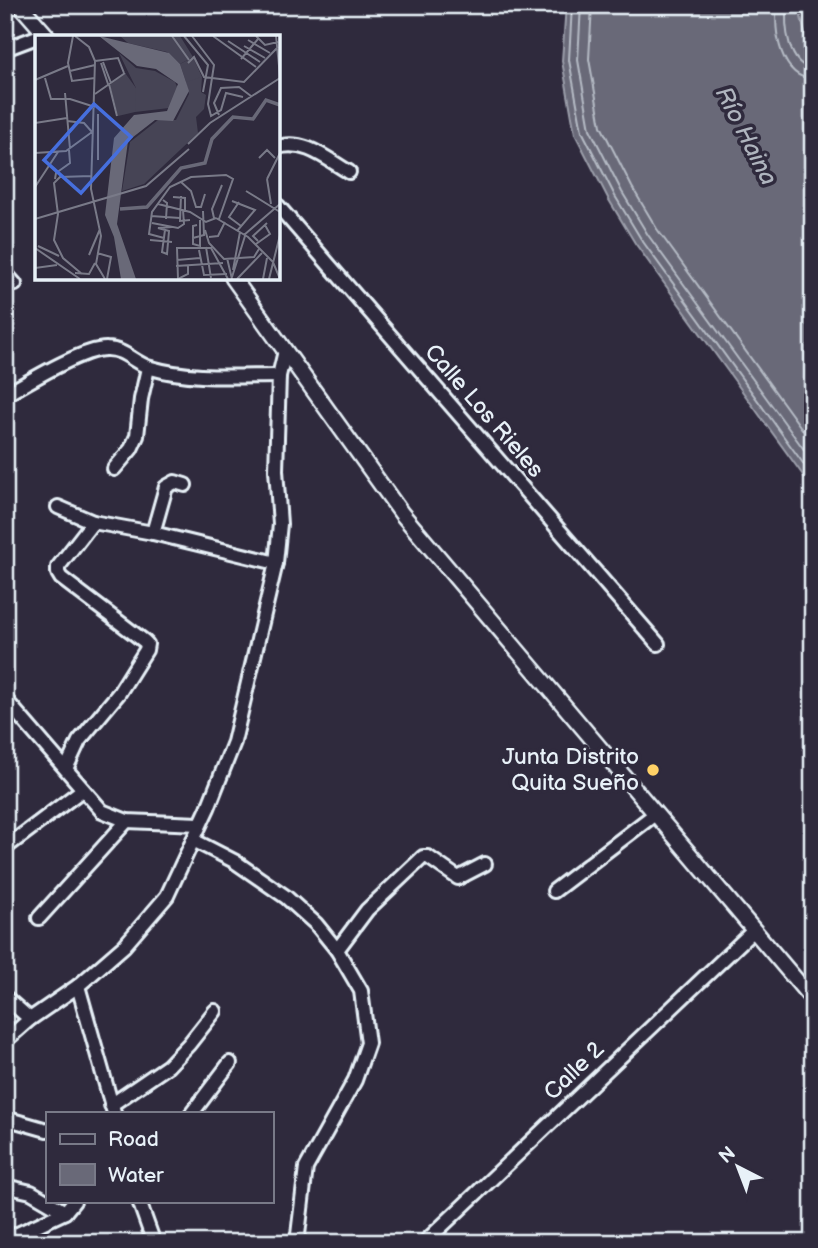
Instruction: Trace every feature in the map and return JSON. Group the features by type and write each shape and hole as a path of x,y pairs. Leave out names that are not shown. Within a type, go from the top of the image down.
{"street":[{"path":"20,5 41,35"},
{"path":"5,49 35,38"},
{"path":"280,146 300,145 349,172"},
{"name":"Calle Los Rieles","path":"280,208 658,644"},
{"path":"5,273 15,284"},
{"path":"234,280 402,513 752,931 813,1000"},
{"path":"5,395 87,354 107,349 124,353 148,368 212,376 279,376"},
{"path":"5,1041 30,1019 78,986 124,946 166,896 208,808 233,742 276,563 280,524 276,470 279,376 285,351"},
{"path":"114,469 131,449 137,436 148,368"},
{"path":"153,533 166,487 176,482 185,485"},
{"path":"58,507 93,523 153,533 276,563"},
{"path":"66,769 79,741 119,692 146,650 147,644 58,573 58,567 93,523"},
{"path":"5,699 102,811 127,821 199,824"},
{"path":"5,848 82,790"},
{"path":"554,891 655,814"},
{"path":"39,918 127,821"},
{"path":"193,840 234,861 286,897 316,924 337,950 361,991 368,1043 355,1080 306,1168 297,1243"},
{"path":"337,950 367,910 423,857 428,857 458,878 485,864"},
{"name":"Calle 2","path":"424,1243 752,931"},
{"path":"78,986 112,1109 168,1066 215,1011"},
{"path":"5,997 30,1019"},
{"path":"193,1112 230,1063"},
{"path":"5,1118 46,1130"},
{"path":"5,1186 31,1192 46,1201"},
{"path":"48,1202 65,1212"},
{"path":"5,1240 65,1212 73,1202"},
{"path":"139,1202 154,1243"}],"water":[{"name":"Río Haina","path":"566,5 803,5 801,17 813,67 813,489 635,243 575,134 562,61"}],"place":[{"name":"Junta Distrito Quita Sueño","path":"653,770"}]}
